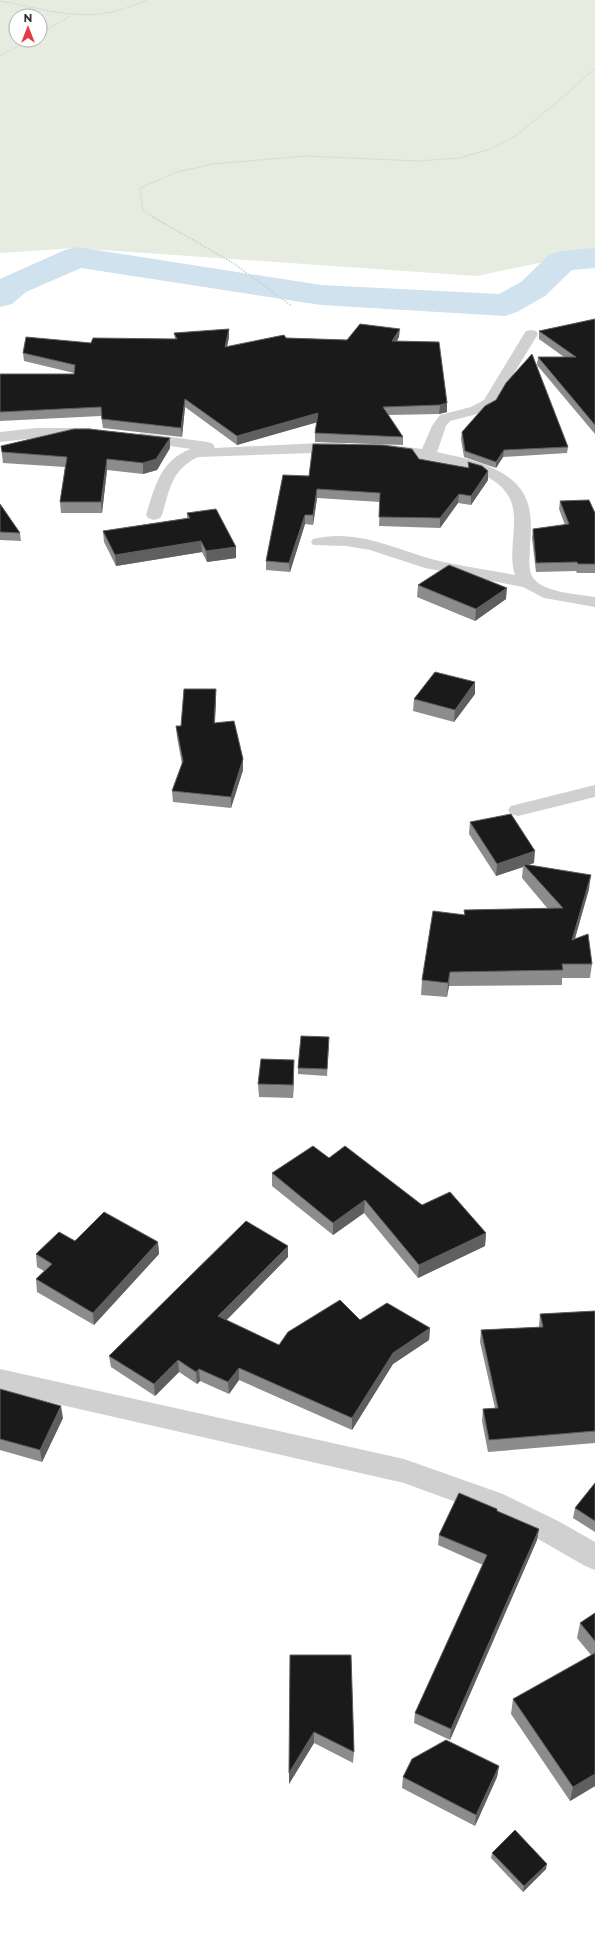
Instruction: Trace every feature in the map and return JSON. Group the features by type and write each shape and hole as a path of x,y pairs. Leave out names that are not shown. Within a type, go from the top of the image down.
{"street":[{"path":"428,454 439,426 445,418 476,410 483,407 494,398 512,363 532,334"},
{"path":"0,437 36,433 69,432 104,434"},
{"path":"126,436 231,450"},
{"path":"154,515 163,482 169,470 176,463 195,453 308,447 362,448 428,454 487,471 512,488 522,510 522,570 528,583"},
{"path":"319,542 362,542 387,548 431,564 528,583 541,590 595,602"},
{"path":"518,810 595,791"},
{"path":"0,1380 404,1471 493,1503 550,1531 595,1557"}],"path":[{"path":"0,1 70,15 87,16 112,13 128,9 146,0"},
{"path":"48,29 70,15"},
{"path":"0,56 14,48"},
{"path":"292,306 233,263 143,211 140,188 177,172 221,164 305,156 418,161 458,158 491,149 515,136 562,98 595,68"}],"shaded area":[{"path":"0,0 595,0 595,251 477,276 74,248 0,253"}],"building":[{"path":"595,319 595,425 538,357 576,357 539,331"},
{"path":"360,324 400,329 392,341 439,342 447,403 440,405 383,407 403,437 315,433 318,413 237,436 185,399 181,428 102,419 101,407 0,412 0,374 74,374 75,365 23,353 26,337 91,343 93,338 177,339 174,333 229,329 225,347 284,335 286,338 347,340"},
{"path":"532,354 568,447 504,450 496,462 465,451 462,432 485,406 496,400 506,383"},
{"path":"74,429 89,429 170,438 156,459 143,463 107,459 101,502 60,502 67,457 2,452 1,446"},
{"path":"313,444 382,445 412,449 419,459 469,468 468,462 482,466 488,471 471,496 459,494 440,518 379,517 380,493 317,489 313,515 305,515 289,563 266,561 283,475 309,476"},
{"path":"589,500 595,513 595,564 578,564 577,562 536,563 533,529 569,524 560,501"},
{"path":"0,504 20,533 0,532"},
{"path":"216,509 236,547 206,551 201,541 115,555 103,531 190,518 187,513"},
{"path":"449,565 507,588 476,609 418,585"},
{"path":"435,672 475,682 455,710 414,699"},
{"path":"184,689 216,689 214,723 234,721 243,759 231,797 172,791 183,761 176,726 181,726"},
{"path":"511,814 535,851 497,864 470,822"},
{"path":"523,864 591,875 572,940 588,934 592,964 562,964 563,970 450,972 448,983 422,980 433,911 465,915 464,910 563,908"},
{"path":"301,1036 329,1037 327,1069 298,1068"},
{"path":"261,1059 294,1060 293,1085 258,1084"},
{"path":"313,1146 329,1158 345,1146 422,1205 450,1192 486,1233 419,1265 365,1200 333,1223 272,1173"},
{"path":"104,1212 158,1242 93,1313 36,1279 52,1264 36,1254 59,1232 75,1241"},
{"path":"246,1221 288,1246 218,1316 279,1345 288,1332 340,1300 360,1320 387,1303 430,1328 393,1353 352,1418 239,1368 228,1382 199,1369 196,1372 178,1360 154,1384 109,1356"},
{"path":"595,1311 595,1431 489,1440 483,1409 498,1408 481,1330 543,1327 540,1314"},
{"path":"0,1389 61,1406 40,1450 0,1439"},
{"path":"595,1483 595,1521 575,1508"},
{"path":"459,1493 539,1529 451,1729 415,1713 487,1555 439,1535"},
{"path":"595,1613 595,1641 580,1623"},
{"path":"595,1653 595,1774 573,1787 513,1699"},
{"path":"290,1655 351,1655 354,1752 314,1732 289,1773"},
{"path":"446,1740 499,1766 476,1815 403,1777 412,1759"},
{"path":"515,1830 547,1864 524,1886 492,1853"}],"waterway":[{"path":"0,297 14,285 77,257 321,295 505,305 533,289 562,261 595,258"}]}
